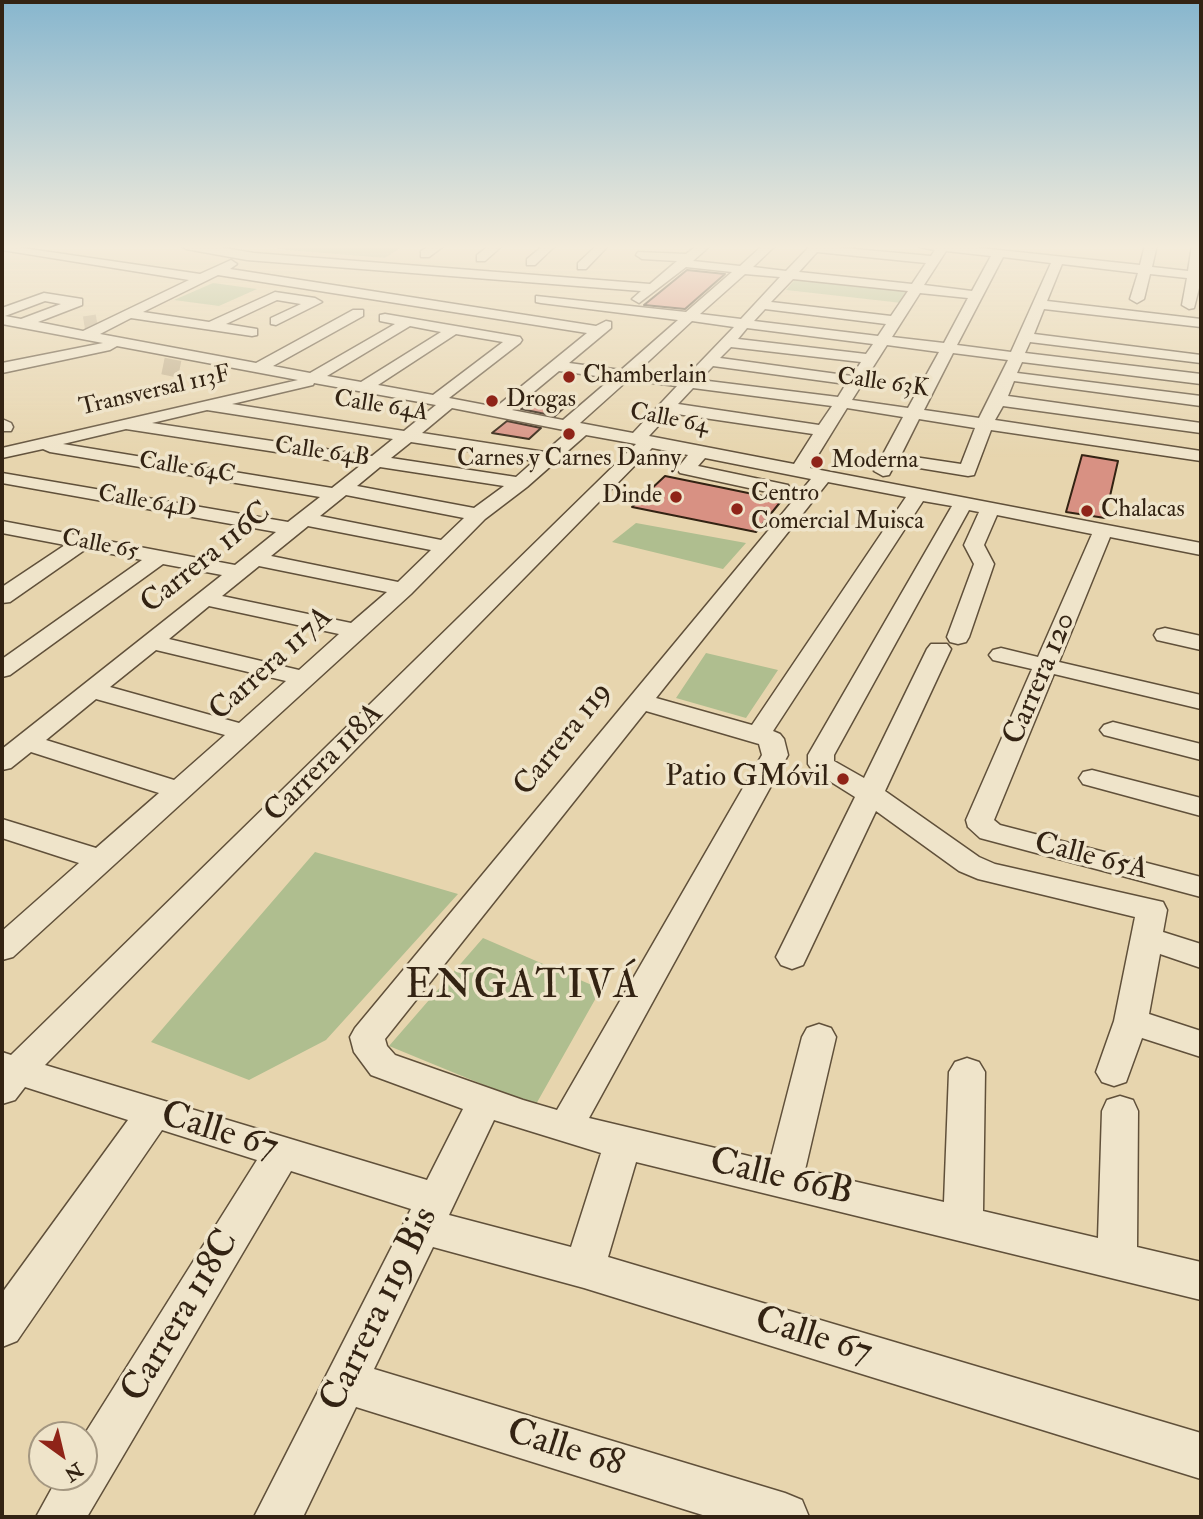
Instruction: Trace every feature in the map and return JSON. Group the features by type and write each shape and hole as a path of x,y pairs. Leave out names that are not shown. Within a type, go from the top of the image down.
{"street":[{"path":"22,324 42,316"},
{"path":"84,330 124,316"},
{"path":"102,320 124,316 252,332"},
{"path":"211,326 233,316"},
{"path":"276,321 286,316"},
{"path":"258,368 353,316"},
{"path":"502,316 599,331"},
{"path":"500,412 617,316"},
{"path":"691,316 1201,379"},
{"name":"Carrera 117A","path":"7,938 101,860 244,732 403,589 478,515 550,458 626,376 691,316"},
{"name":"Carrera 118A","path":"7,1076 643,440 665,407 751,316"},
{"path":"852,316 895,321"},
{"name":"Carrera 119","path":"371,1052 367,1037 638,692 671,645 812,473 824,431 896,316"},
{"path":"875,485 966,316"},
{"path":"890,458 968,471 985,423 1025,337 1038,322 1038,316"},
{"path":"1140,316 1201,323"},
{"path":"385,318 515,340 443,402"},
{"name":"Calle 64","path":"2,320 55,330 84,330 124,343 500,412 1201,549"},
{"path":"315,378 408,322"},
{"path":"364,387 453,330"},
{"path":"1025,337 1201,359"},
{"path":"727,342 870,359"},
{"path":"2,368 124,343"},
{"path":"162,350 158,356 163,366"},
{"path":"276,371 311,352"},
{"path":"8,383 70,366 66,355"},
{"path":"709,361 856,381"},
{"path":"183,370 230,362"},
{"name":"Calle 63K","path":"557,366 687,385 843,403 1201,456"},
{"path":"1008,376 1201,401"},
{"name":"Transversal 113F","path":"2,453 315,378"},
{"path":"352,410 381,390"},
{"path":"998,400 1201,428"},
{"name":"Carrera 116C","path":"2,762 407,436 443,402"},
{"name":"Calle 64A","path":"205,405 550,458"},
{"path":"665,407 824,431"},
{"path":"738,418 686,469 781,489"},
{"name":"Calle 64B","path":"124,424 520,483"},
{"name":"Calle 64C","path":"38,445 478,515"},
{"name":"Calle 64D","path":"2,478 445,547"},
{"path":"574,1112 775,755 768,732 918,494"},
{"path":"963,503 821,755 821,764 870,794 969,863 988,872 1152,910 1131,1021 1114,1072"},
{"path":"792,957 870,794 949,643 984,564 974,545 990,508"},
{"name":"Calle 65","path":"4,529 159,557 247,565 403,589"},
{"name":"Carrera 120","path":"982,827 981,820 1103,530"},
{"path":"2,597 83,542"},
{"path":"2,670 159,557"},
{"path":"205,599 356,631"},
{"path":"1165,635 1201,643"},
{"path":"151,642 304,678"},
{"path":"1001,656 1201,702"},
{"path":"92,690 244,732"},
{"path":"638,692 768,732"},
{"path":"1113,730 1201,752"},
{"path":"26,742 179,790"},
{"path":"1092,778 1201,807"},
{"name":"Calle 65A","path":"982,827 990,832 1201,887"},
{"path":"2,828 101,860"},
{"path":"1146,938 1201,956"},
{"path":"1131,1021 1201,1044"},
{"path":"784,1179 819,1037"},
{"name":"Calle 66B","path":"371,1052 383,1065 484,1104 623,1143 784,1179 1201,1281"},
{"path":"963,1223 967,1073"},
{"name":"Calle 67","path":"7,1076 154,1113 282,1152 429,1213 584,1269 1201,1456"},
{"name":"Carrera 119 Bis","path":"278,1517 484,1104"},
{"path":"1116,1260 1120,1111"},
{"path":"2,1327 154,1113"},
{"path":"584,1269 623,1143"},
{"name":"Carrera 118C","path":"60,1517 282,1152"},
{"name":"Calle 68","path":"345,1382 785,1517"}],"green space":[{"path":"636,523 746,543 723,569 612,542"},
{"path":"706,653 778,670 746,718 676,698"},
{"path":"315,852 458,894 326,1040 249,1080 151,1042"},
{"path":"483,938 601,989 535,1106 389,1046"}],"building":[{"path":"531,400 567,405 555,416 521,409"},
{"path":"507,421 541,428 529,439 492,433"},
{"path":"1082,455 1118,461 1105,518 1066,512"},
{"path":"665,476 782,500 756,532 632,507"}],"tunnel":[{"path":"84,323 102,320"},
{"path":"163,366 183,370"}],"place":[{"name":"Chamberlain","path":"569,377"},
{"name":"Drogas","path":"492,401"},
{"name":"Carnes y Carnes Danny","path":"569,434"},
{"name":"Moderna","path":"817,462"},
{"name":"Dinde","path":"676,497"},
{"name":"Centro Comercial Muisca","path":"737,509"},
{"name":"Chalacas","path":"1087,511"},
{"name":"Patio GMóvil","path":"843,779"}],"district":[{"name":"ENGATIVÁ","path":"523,988"}]}
